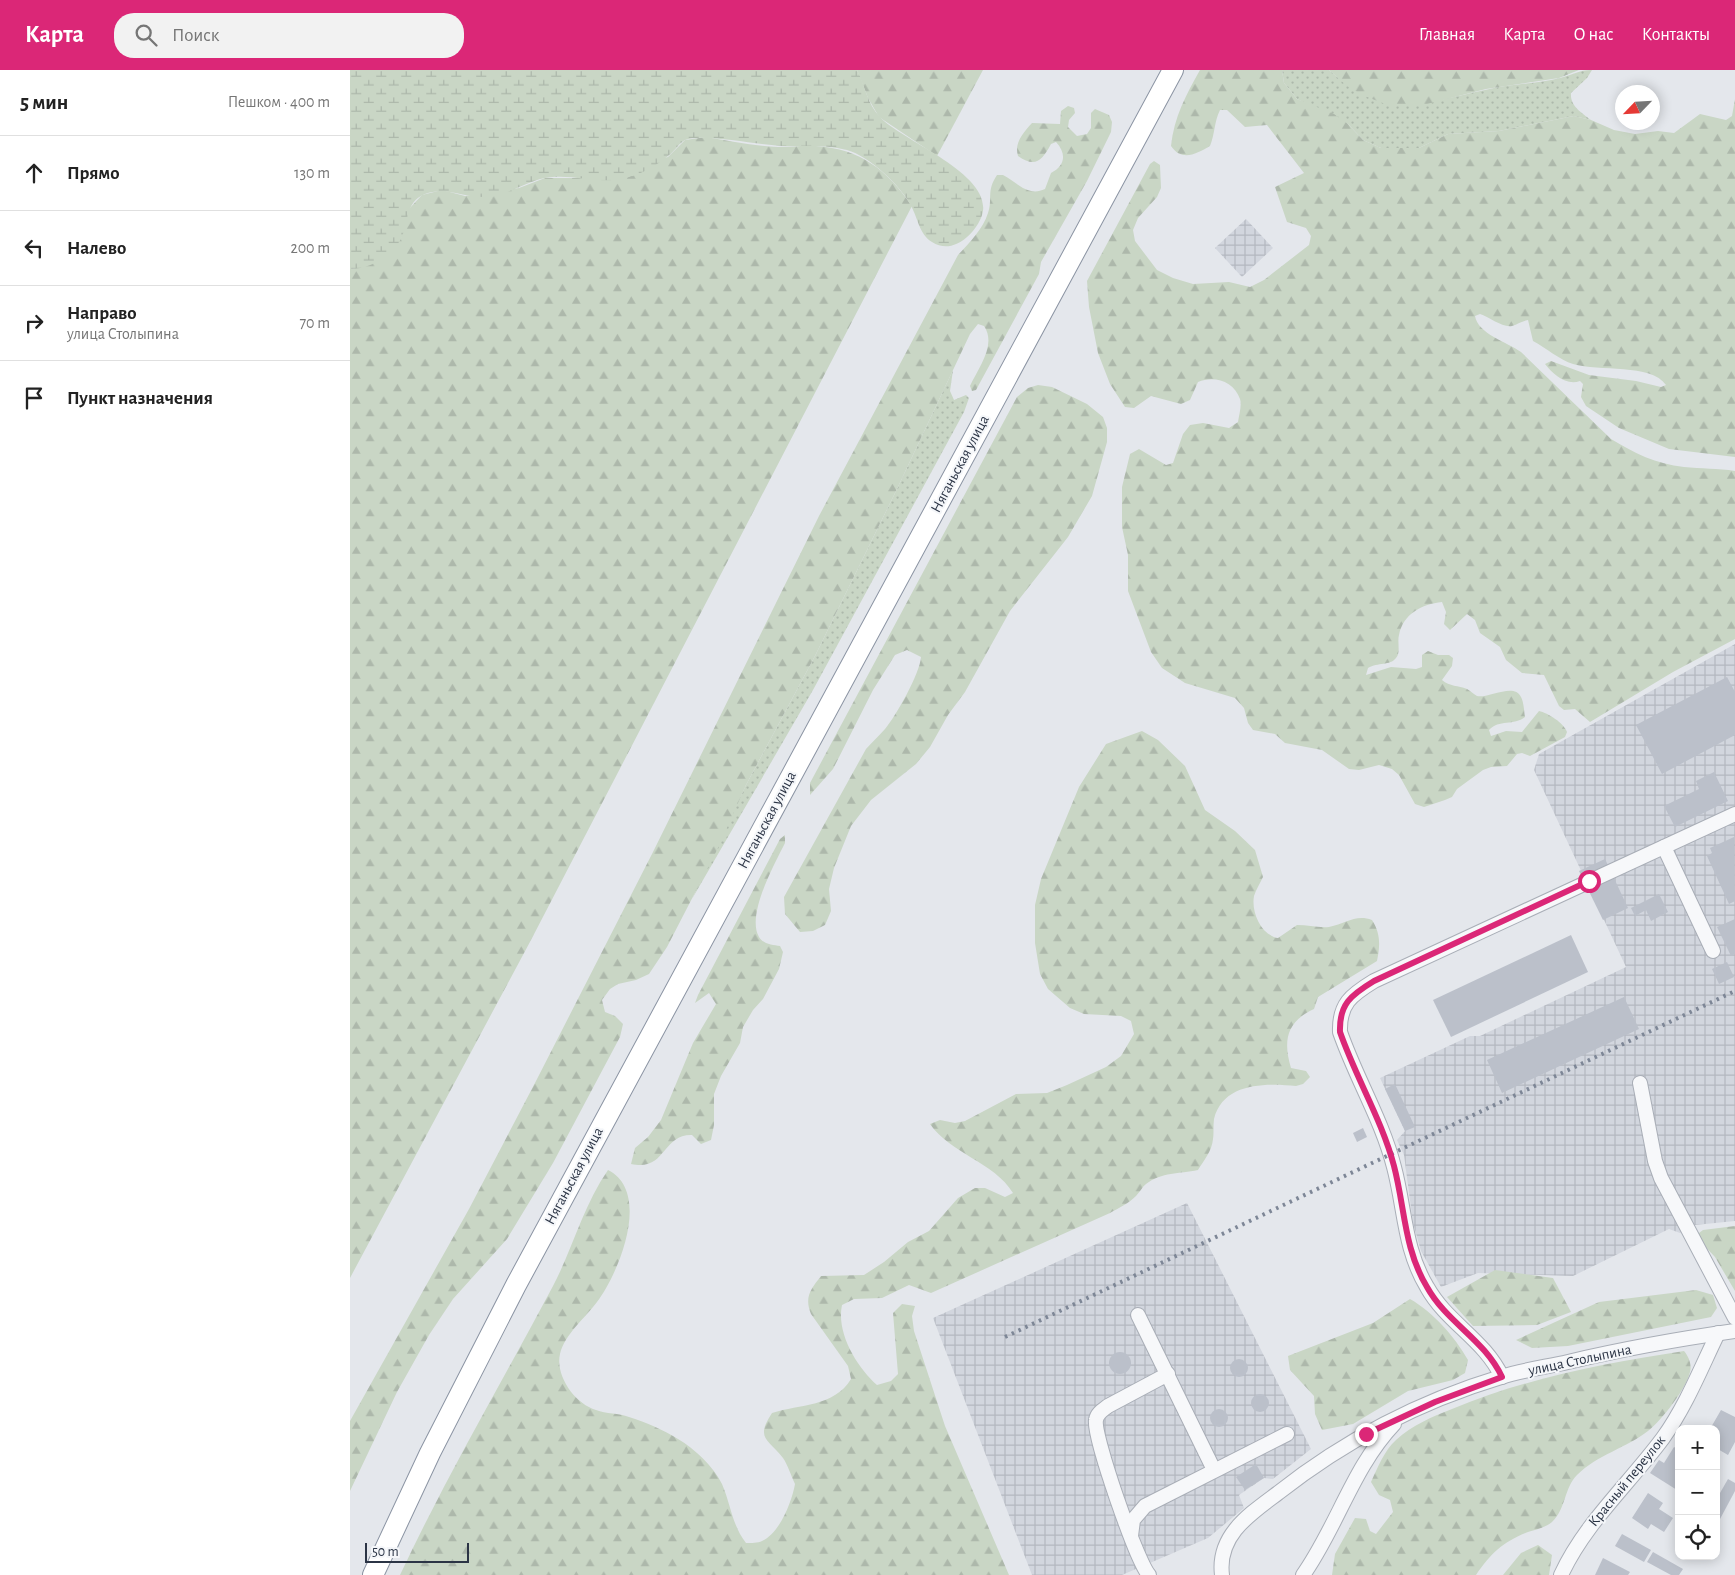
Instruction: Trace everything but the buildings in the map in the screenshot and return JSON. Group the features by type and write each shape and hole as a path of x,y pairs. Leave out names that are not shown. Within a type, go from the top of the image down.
{"highway":[{"name":"Няганьская улица","path":"373,1575 437,1437 516,1285 1173,70"}],"street":[{"path":"1502,1377 1490,1355 1439,1304 1427,1288 1414,1263 1407,1240 1394,1167 1340,1032 1339,1017 1343,1006 1352,996 1374,981 1735,814"},
{"path":"1664,847 1713,951"},
{"path":"1640,1083 1655,1161 1661,1178 1735,1318"},
{"path":"1138,1315 1214,1470"},
{"name":"улица Столыпина","path":"1222,1575 1222,1555 1226,1542 1238,1525 1310,1467 1401,1416 1502,1377 1651,1345 1735,1331"},
{"name":"Красный переулок","path":"1561,1575 1579,1541 1664,1435 1693,1384 1718,1333"},
{"path":"1149,1575 1142,1566 1131,1539 1100,1441 1096,1419 1100,1412 1108,1406 1168,1374"},
{"name":"улица Столыпина","path":"1303,1575 1317,1556 1375,1447 1401,1416"},
{"path":"1131,1539 1133,1520 1145,1506 1287,1434"}],"shaded area":[{"path":"1246,219 1273,248 1242,277 1215,248"},
{"path":"1735,644 1735,1221 1695,1225 1680,1233 1669,1229 1573,1276 1478,1273 1441,1287 1421,1251 1413,1223 1404,1155 1397,1140 1405,1131 1380,1078 1470,1036 1480,1036 1626,967 1534,770 1539,754"},
{"path":"1187,1203 1311,1449 1273,1479 1264,1478 1239,1495 1244,1508 1208,1538 1122,1575 1032,1575 933,1318"}],"green space":[{"path":"350,70 857,70 869,100 880,117 892,127 946,161 963,174 976,188 983,203 981,218 973,231 961,242 947,246 940,245 932,242 924,235 906,198 892,181 865,158 856,153 840,148 779,146 694,138 683,141 663,160 652,167 634,176 621,179 545,178 501,194 486,197 440,191 425,194 418,198 410,208 401,239 392,251 373,264 350,269"},
{"path":"857,70 983,70 937,156 879,117 868,98"},
{"path":"1200,70 1282,70 1284,83 1297,99 1334,114 1348,124 1363,140 1381,148 1419,148 1448,134 1499,131 1574,116 1591,120 1614,130 1635,134 1658,131 1674,133 1700,114 1726,120 1732,116 1735,99 1735,457 1669,449 1619,428 1586,406 1581,397 1583,384 1580,381 1570,382 1565,380 1552,372 1545,364 1551,361 1589,375 1636,381 1661,387 1666,385 1659,378 1637,371 1573,364 1533,341 1528,320 1508,326 1480,314 1475,316 1481,328 1521,352 1611,439 1655,461 1674,466 1735,471 1735,639 1673,672 1590,722 1575,709 1564,710 1559,706 1544,675 1522,673 1506,660 1500,647 1480,633 1475,620 1467,614 1450,630 1444,624 1446,612 1442,602 1427,605 1414,611 1401,628 1396,658 1390,662 1368,668 1366,675 1391,667 1416,669 1422,667 1422,655 1428,651 1438,655 1449,655 1453,658 1452,666 1442,680 1445,682 1467,689 1477,696 1513,691 1521,697 1525,717 1521,720 1502,723 1493,727 1489,730 1491,736 1506,731 1522,732 1539,711 1563,725 1567,732 1565,737 1530,756 1522,753 1517,754 1507,766 1491,767 1483,770 1457,789 1452,797 1424,807 1415,804 1399,775 1392,769 1379,765 1359,770 1349,769 1322,750 1285,743 1275,734 1253,730 1248,723 1244,708 1235,698 1185,683 1162,668 1151,652 1128,591 1128,555 1122,527 1122,487 1130,454 1139,449 1166,465 1173,463 1183,434 1190,425 1203,423 1229,428 1238,422 1241,401 1237,393 1228,384 1223,381 1210,379 1198,382 1190,400 1181,404 1151,396 1134,408 1125,407 1110,384 1098,353 1089,307 1087,281 1150,164 1154,161 1160,165 1161,188 1157,197 1138,218 1133,230 1135,241 1157,270 1173,278 1193,284 1229,282 1250,287 1264,280 1309,245 1311,236 1306,228 1287,222 1275,187 1304,173 1267,125 1245,127 1227,110 1220,110 1210,146 1200,152 1184,155 1175,151 1171,146 1175,125 1185,97"},
{"path":"1282,70 1329,70 1349,86 1368,97 1403,104 1440,100 1494,88 1551,80 1592,70 1587,78 1571,93 1574,105 1591,120 1574,116 1499,131 1448,134 1419,148 1381,148 1363,140 1348,124 1297,99 1284,83"},
{"path":"1329,70 1579,70 1559,78 1486,89 1423,105 1388,105 1362,95 1346,85"},
{"path":"1068,106 1074,108 1075,113 1069,120 1068,127 1077,136 1087,134 1091,128 1091,113 1095,109 1109,115 1112,122 1111,132 1087,181 1041,262 1039,274 976,390 972,391 970,386 985,356 988,341 984,326 978,324 970,334 815,656 746,785 717,850 667,947 649,974 636,980 618,984 610,989 602,1000 605,1012 615,1016 623,1024 620,1037 553,1163 507,1239 453,1299 429,1335 397,1392 350,1491 350,1421 469,1209 536,1081 652,854 819,516 958,255 983,225 989,208 992,186 997,175 1003,175 1028,190 1039,191 1045,189 1051,173 1062,163 1063,155 1060,146 1056,142 1051,144 1038,161 1029,162 1018,156 1018,142 1032,123 1060,124 1061,111"},
{"path":"706,137 760,146 816,146 846,152 860,157 883,172 903,193 912,206 531,940 350,1278 350,269 354,269 401,238 407,211 422,195 442,190 465,196 519,188 545,178 580,178 668,157 685,140"},
{"path":"953,370 950,391 954,400 966,395 969,398 964,412 813,690 692,899 746,785 815,656"},
{"path":"1038,385 1052,387 1087,404 1103,417 1107,428 1107,442 1092,496 1068,537 1010,611 965,692 948,715 930,747 916,764 871,800 851,826 834,868 829,889 831,911 825,925 813,931 800,932 785,914 784,897 866,749 890,723 901,705 920,664 921,657 907,650 895,655 873,690 833,769 810,795 810,783 1017,397 1028,388"},
{"path":"1142,731 1158,740 1185,766 1205,810 1235,831 1255,850 1263,877 1253,902 1258,922 1262,928 1278,938 1297,925 1329,927 1355,919 1366,918 1372,920 1377,930 1379,940 1378,956 1377,961 1318,997 1314,1009 1297,1020 1292,1026 1287,1041 1291,1068 1306,1071 1310,1077 1303,1084 1296,1086 1260,1085 1236,1092 1227,1098 1219,1107 1214,1119 1211,1148 1198,1170 1158,1177 1145,1185 1130,1201 1110,1213 931,1293 909,1285 882,1298 854,1299 842,1305 842,1327 845,1338 862,1369 877,1385 891,1381 898,1374 893,1313 902,1304 915,1306 912,1316 914,1331 945,1426 1009,1575 400,1575 455,1466 553,1286 592,1198 608,1170 621,1181 628,1196 630,1214 627,1233 622,1253 606,1289 562,1347 559,1362 564,1380 574,1395 588,1407 625,1416 654,1426 667,1432 697,1453 709,1464 722,1484 735,1522 746,1543 762,1541 774,1531 784,1516 795,1484 783,1458 768,1442 764,1434 767,1422 772,1413 826,1400 844,1388 851,1379 848,1366 811,1314 808,1298 814,1285 821,1276 864,1275 884,1262 908,1242 929,1231 958,1198 975,1188 985,1188 1005,1197 1013,1193 995,1173 949,1143 930,1124 940,1120 955,1123 965,1121 1016,1094 1047,1093 1067,1085 1106,1067 1121,1056 1134,1034 1131,1021 1121,1016 1084,1014 1070,1008 1048,989 1040,974 1035,943 1035,905 1041,879 1079,787 1106,744"},
{"path":"785,835 785,843 763,889 756,916 756,927 759,937 766,943 780,946 783,952 779,969 763,999 753,1010 743,1027 740,1043 721,1076 714,1094 714,1125 711,1140 701,1144 692,1135 682,1136 675,1140 651,1163 642,1165 631,1164 635,1148 648,1137 661,1120 693,1043 716,1004 709,993 695,1003 698,995 780,839"},
{"path":"1735,1226 1735,1291 1715,1257 1695,1236 1703,1230"},
{"path":"1495,1270 1553,1278 1571,1312 1537,1325 1473,1326 1447,1297"},
{"path":"1696,1290 1713,1295 1717,1308 1711,1317 1568,1346 1532,1348 1516,1340 1599,1302"},
{"path":"1410,1299 1435,1318 1457,1343 1468,1360 1465,1373 1453,1380 1408,1391 1353,1424 1322,1430 1315,1414 1314,1396 1290,1370 1288,1356 1373,1323"},
{"path":"1684,1351 1689,1358 1691,1369 1688,1379 1673,1404 1660,1420 1639,1437 1585,1468 1573,1480 1557,1517 1550,1524 1519,1536 1505,1544 1492,1554 1476,1575 1332,1575 1335,1554 1355,1518 1366,1519 1370,1531 1376,1534 1393,1512 1390,1500 1379,1495 1371,1482 1388,1449 1396,1440 1415,1426 1480,1398 1537,1380 1596,1366"},
{"path":"1538,1545 1552,1555 1549,1575 1503,1575 1521,1553"}],"railway":[{"path":"1005,1337 1735,991"}],"route":[{"path":"1366,1434 1401,1416 1502,1377 1490,1355 1439,1304 1427,1288 1414,1263 1407,1240 1401,1201 1390,1154 1340,1032 1339,1017 1343,1006 1360,989 1374,981 1589,881"}]}
